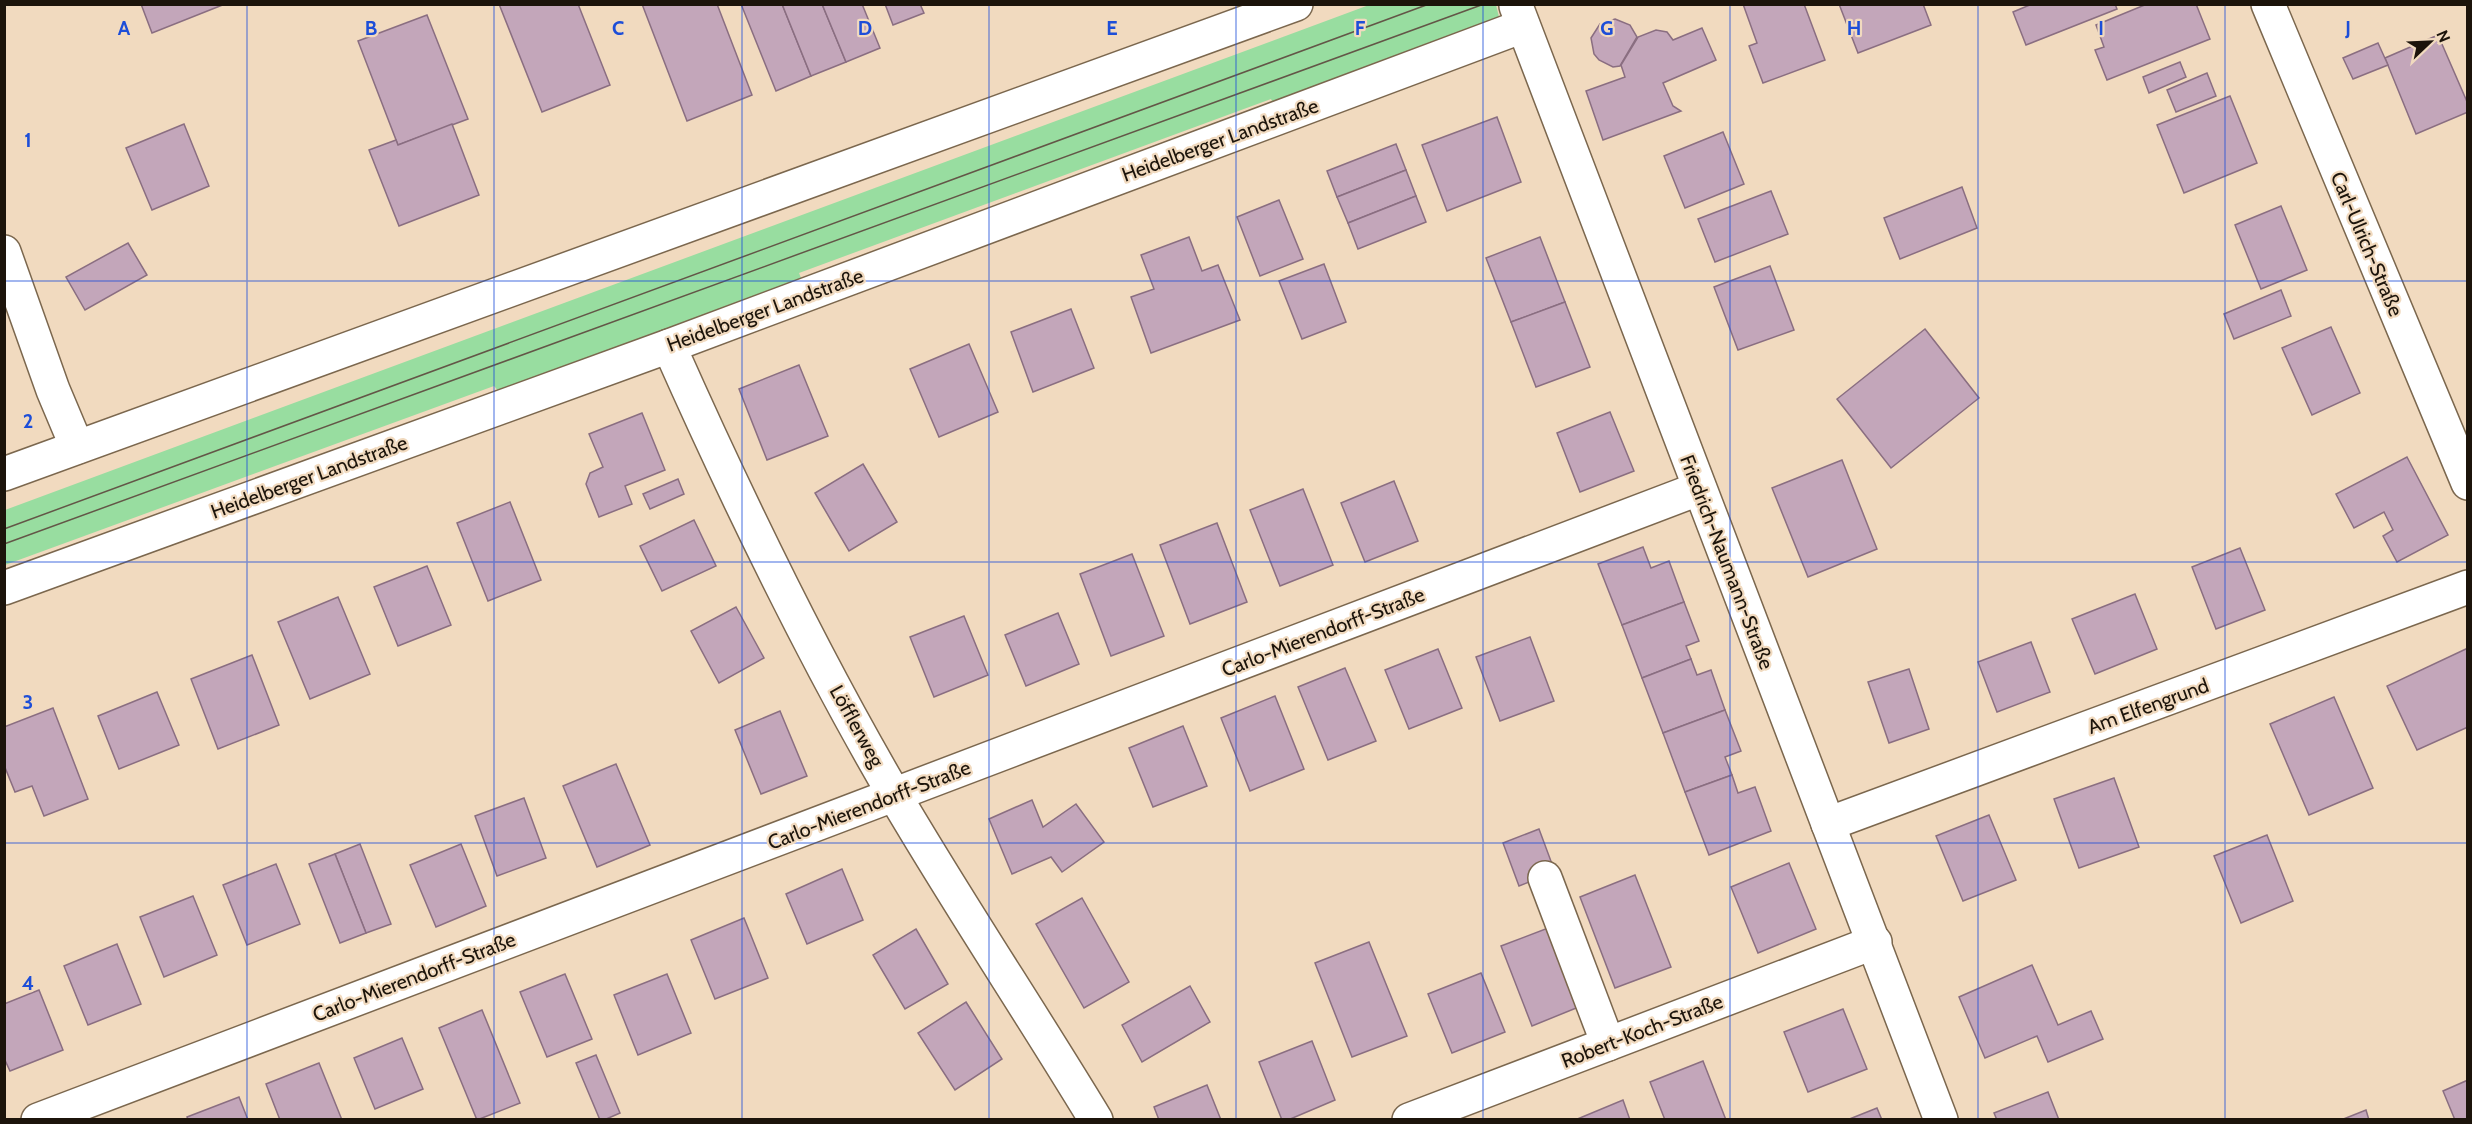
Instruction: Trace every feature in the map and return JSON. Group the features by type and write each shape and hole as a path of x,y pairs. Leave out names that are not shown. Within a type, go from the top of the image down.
{"street":[{"path":"4,474 1296,4"},
{"name":"Carl-Ulrich-Straße","path":"2268,4 2468,483"},
{"name":"Heidelberger Landstraße","path":"4,588 669,346 1520,15"},
{"name":"Friedrich-Naumann-Straße","path":"1520,15 1698,489 1875,942 1941,1119"},
{"path":"4,252 53,390 77,447"},
{"name":"Löfflerweg","path":"669,346 737,498 805,632 895,796 1096,1119"},
{"name":"Carlo-Mierendorff-Straße","path":"38,1119 895,796 1698,489"},
{"name":"Am Elfengrund","path":"1828,824 2468,587"},
{"path":"1545,878 1608,1044"},
{"name":"Robert-Koch-Straße","path":"1409,1119 1875,942"}],"green space":[{"path":"1369,5 1496,5 1500,21 1276,109 1271,99 799,273 803,283 501,394 494,386 5,565 5,510"}],"building":[{"path":"141,4 225,4 152,33"},
{"path":"499,4 578,4 610,85 542,112"},
{"path":"642,4 717,4 752,95 687,121"},
{"path":"741,4 782,4 811,76 776,91"},
{"path":"782,4 822,4 846,62 811,76"},
{"path":"822,4 862,4 880,48 846,62"},
{"path":"885,4 920,4 924,13 893,25"},
{"path":"1743,4 1804,4 1825,60 1763,83 1749,46 1757,43"},
{"path":"1839,4 1923,4 1931,25 1858,53"},
{"path":"2032,4 2115,4 2117,9 2026,45 2013,12"},
{"path":"2147,4 2196,4 2210,39 2107,80 2095,50 2104,47 2096,25"},
{"path":"427,15 468,119 398,145 358,41"},
{"path":"1615,19 1630,25 1637,37 1620,66 1613,67 1599,60 1594,54 1591,38 1600,24"},
{"path":"1702,28 1716,60 1663,83 1673,106 1681,111 1603,140 1586,91 1625,77 1621,65 1638,37 1656,30 1667,32 1673,40"},
{"path":"2438,35 2468,104 2468,112 2416,134 2385,58"},
{"path":"2378,43 2388,65 2353,79 2343,58"},
{"path":"2180,62 2186,77 2149,93 2143,77"},
{"path":"2207,73 2216,96 2176,112 2167,90"},
{"path":"2230,96 2257,163 2184,193 2157,125"},
{"path":"1497,117 1521,182 1447,211 1422,145"},
{"path":"184,124 209,186 152,210 126,148"},
{"path":"452,124 479,195 399,226 369,150 396,140 398,145"},
{"path":"1723,132 1744,184 1685,208 1664,156"},
{"path":"1396,144 1406,170 1337,197 1327,171"},
{"path":"1406,170 1416,196 1348,223 1337,197"},
{"path":"1962,187 1977,228 1900,259 1884,218"},
{"path":"1771,191 1788,234 1715,262 1698,219"},
{"path":"1416,196 1426,222 1358,249 1348,223"},
{"path":"1279,200 1303,259 1260,276 1237,217"},
{"path":"2281,206 2307,270 2261,289 2235,225"},
{"path":"1189,237 1202,271 1218,265 1240,320 1151,353 1131,297 1154,289 1141,255"},
{"path":"1540,237 1565,302 1511,322 1486,258"},
{"path":"128,243 147,275 85,310 66,277"},
{"path":"1324,264 1346,322 1302,339 1279,281"},
{"path":"1770,266 1794,330 1738,350 1714,287"},
{"path":"2281,290 2291,316 2234,339 2224,314"},
{"path":"1565,302 1590,367 1536,387 1511,322"},
{"path":"1071,309 1094,368 1033,392 1011,332"},
{"path":"2331,327 2360,393 2312,415 2282,348"},
{"path":"1925,329 1979,398 1891,468 1837,399"},
{"path":"969,344 998,412 939,437 910,369"},
{"path":"799,365 828,436 767,460 739,389"},
{"path":"1610,412 1634,471 1580,492 1557,433"},
{"path":"642,413 665,470 625,486 632,504 599,517 586,484 590,473 603,467 589,434"},
{"path":"2407,457 2448,535 2397,562 2383,536 2393,530 2384,512 2354,528 2336,494"},
{"path":"1842,460 1877,549 1808,577 1772,488"},
{"path":"863,464 897,522 849,551 815,493"},
{"path":"678,479 684,494 650,509 643,494"},
{"path":"1394,481 1418,541 1365,562 1341,503"},
{"path":"1303,489 1333,565 1280,586 1250,510"},
{"path":"510,502 541,580 488,601 457,523"},
{"path":"694,520 716,566 662,591 640,546"},
{"path":"1217,523 1247,602 1190,624 1160,545"},
{"path":"1643,547 1651,568 1669,561 1684,602 1622,625 1598,564"},
{"path":"2240,548 2265,610 2216,629 2192,567"},
{"path":"1132,554 1164,636 1111,656 1080,574"},
{"path":"427,566 451,625 398,646 374,587"},
{"path":"2135,594 2157,649 2095,674 2072,619"},
{"path":"338,597 370,674 310,699 278,622"},
{"path":"1684,602 1699,641 1686,646 1691,659 1642,678 1622,625"},
{"path":"736,607 764,658 719,683 691,631"},
{"path":"1058,613 1079,664 1026,686 1005,635"},
{"path":"964,616 988,675 934,697 910,637"},
{"path":"1530,637 1554,701 1500,721 1476,657"},
{"path":"2031,642 2050,692 1997,712 1978,662"},
{"path":"2468,648 2468,727 2417,750 2387,686"},
{"path":"1438,649 1462,708 1409,729 1385,670"},
{"path":"252,655 279,725 218,749 191,679"},
{"path":"1691,659 1697,675 1711,670 1725,710 1663,733 1642,678"},
{"path":"1345,668 1376,741 1328,760 1298,687"},
{"path":"1909,669 1929,729 1889,743 1868,682"},
{"path":"157,692 179,745 119,769 98,716"},
{"path":"1275,696 1304,769 1250,791 1221,718"},
{"path":"2334,697 2373,788 2309,815 2270,724"},
{"path":"53,708 88,799 44,816 32,786 15,792 4,765 4,727"},
{"path":"1725,710 1741,751 1725,757 1732,775 1685,792 1663,733"},
{"path":"780,711 807,776 761,794 735,730"},
{"path":"1183,726 1207,786 1153,807 1129,748"},
{"path":"616,764 650,845 597,867 563,786"},
{"path":"1732,775 1738,793 1755,787 1771,831 1709,855 1685,792"},
{"path":"2114,778 2139,847 2079,868 2054,799"},
{"path":"524,798 546,858 497,876 475,816"},
{"path":"1032,800 1043,827 1076,804 1104,842 1062,872 1051,857 1012,874 989,819"},
{"path":"1989,815 2016,880 1963,901 1936,836"},
{"path":"1539,829 1555,872 1519,886 1503,843"},
{"path":"2267,835 2293,901 2241,923 2214,856"},
{"path":"360,844 391,924 366,933 335,854"},
{"path":"461,844 486,906 436,927 410,865"},
{"path":"335,854 366,933 340,943 309,864"},
{"path":"1789,863 1816,929 1758,953 1731,887"},
{"path":"276,864 300,924 247,945 223,885"},
{"path":"842,869 863,920 807,944 786,894"},
{"path":"1635,875 1671,967 1615,988 1580,897"},
{"path":"193,896 217,955 164,977 140,917"},
{"path":"1082,898 1129,982 1084,1008 1036,924"},
{"path":"744,918 768,978 715,999 691,940"},
{"path":"1556,925 1586,1004 1532,1026 1501,946"},
{"path":"916,929 948,984 905,1009 873,955"},
{"path":"1369,942 1407,1036 1352,1057 1315,963"},
{"path":"117,944 141,1004 88,1025 64,966"},
{"path":"2032,965 2058,1025 2091,1011 2103,1039 2048,1062 2037,1036 1985,1058 1959,997"},
{"path":"1481,973 1505,1032 1452,1053 1428,994"},
{"path":"565,974 592,1039 547,1057 520,992"},
{"path":"667,974 691,1033 638,1055 614,995"},
{"path":"1190,986 1210,1022 1142,1062 1122,1025"},
{"path":"39,990 63,1050 10,1071 4,1058 4,1004"},
{"path":"966,1002 1002,1059 955,1090 918,1033"},
{"path":"1843,1009 1867,1069 1808,1092 1784,1032"},
{"path":"482,1010 520,1103 477,1120 439,1028"},
{"path":"402,1038 423,1089 375,1109 354,1058"},
{"path":"1312,1041 1335,1100 1288,1120 1282,1120 1259,1062"},
{"path":"596,1055 620,1113 604,1120 600,1120 576,1063"},
{"path":"1703,1061 1726,1120 1665,1120 1650,1082"},
{"path":"319,1063 342,1120 280,1120 266,1084"},
{"path":"2468,1080 2468,1120 2455,1120 2443,1091"},
{"path":"1207,1085 1221,1120 1159,1120 1154,1107"},
{"path":"2048,1092 2059,1120 1997,1120 1994,1113"},
{"path":"239,1097 248,1120 188,1120 187,1117"},
{"path":"1623,1100 1630,1120 1575,1120"},
{"path":"1877,1108 1882,1120 1847,1120"},
{"path":"2366,1110 2369,1120 2341,1120"}],"tram line":[{"path":"4,529 1429,4"},
{"path":"4,544 1484,4"}]}
